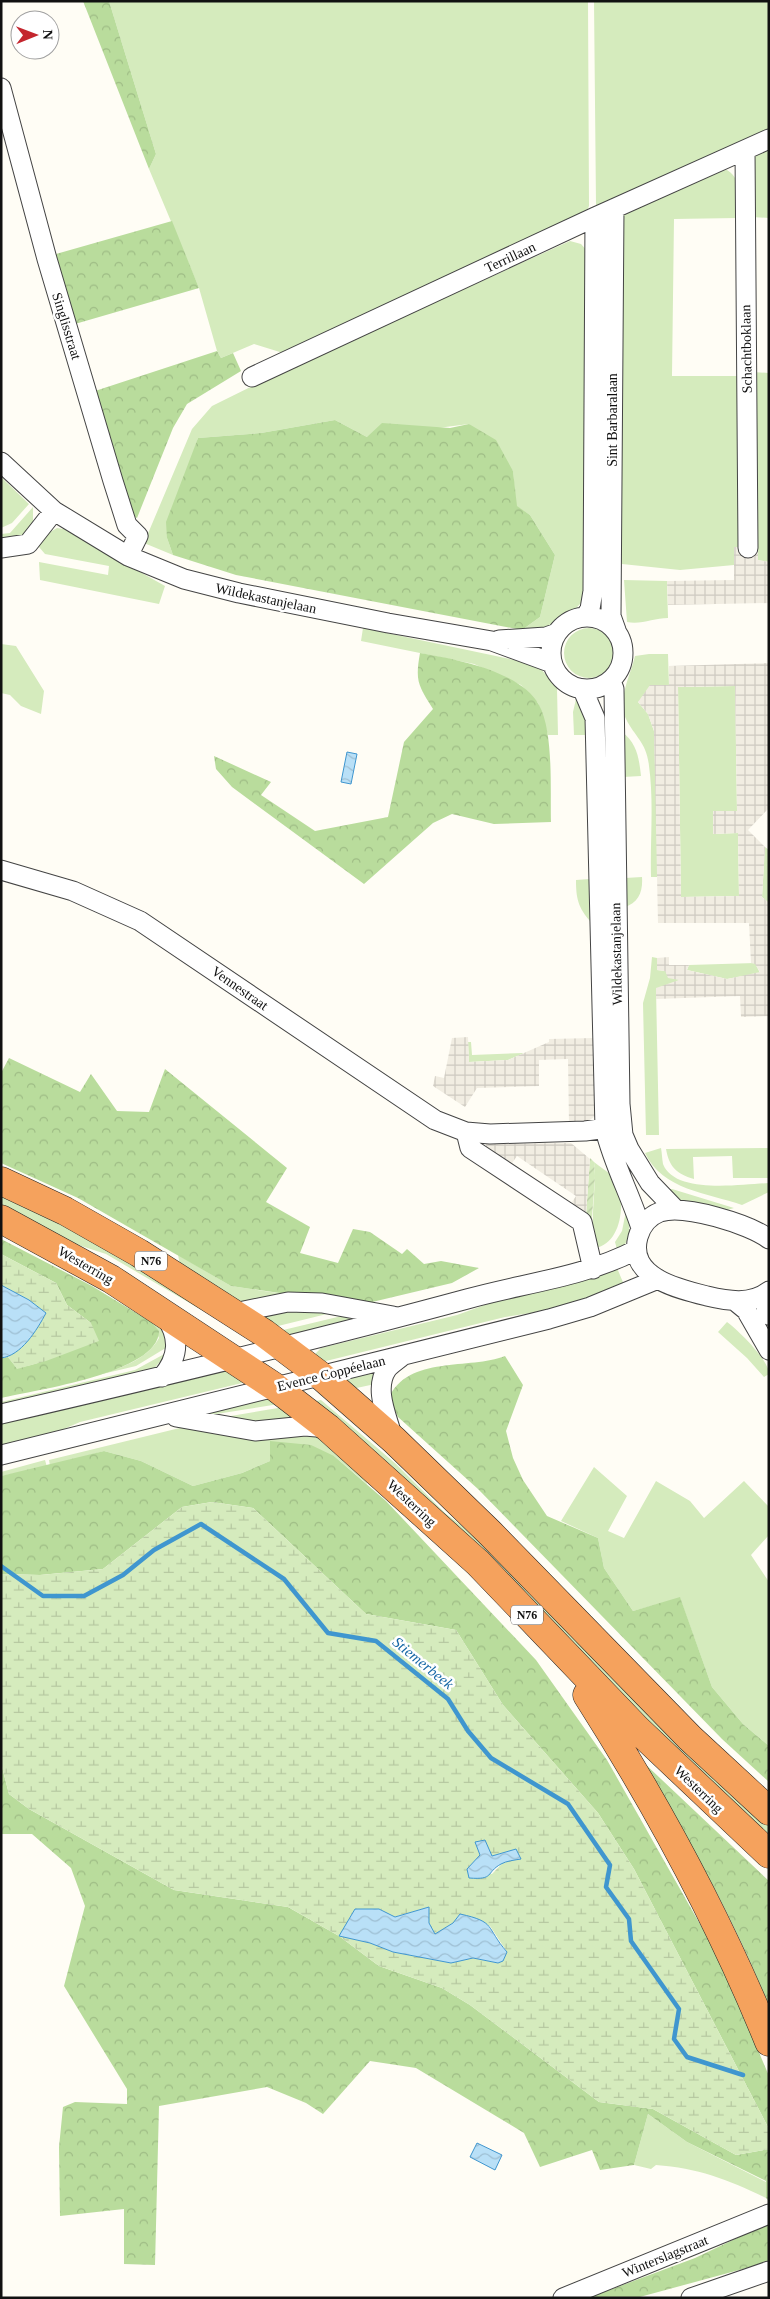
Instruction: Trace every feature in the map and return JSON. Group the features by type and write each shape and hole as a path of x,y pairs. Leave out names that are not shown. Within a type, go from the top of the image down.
{"highway":[{"name":"N76","path":"1,1181 72,1215 139,1253 234,1313 284,1347 320,1376 394,1440 490,1533 690,1738 769,1811"},
{"name":"Westerring","path":"1,1219 64,1251 162,1312 275,1388 328,1428 392,1483 478,1563 558,1649 644,1736 769,1854"},
{"path":"558,1649 627,1757 674,1842 732,1959 769,2042"}],"street":[{"name":"Singlisstraat","path":"1,88 47,259 116,490 127,525 138,536 128,556"},
{"name":"Terrillaan","path":"252,377 595,217 769,139"},
{"name":"Schachtboklaan","path":"737,154 745,182 748,548"},
{"name":"Sint Barbaralaan","path":"614,210 611,616 616,630"},
{"name":"Sint Barbaralaan","path":"585,617 590,609 593,591 595,217"},
{"name":"Wildekastanjelaan","path":"1,462 54,512 128,556 184,579 239,593 388,623 492,641 552,663"},
{"path":"1,548 28,544 54,512"},
{"name":"Wildekastanjelaan","path":"492,641 546,638 557,633 575,618 585,617"},
{"path":"557,633 552,644 552,663 563,682 583,690 596,689 611,681 622,664 624,653 622,643 616,630 604,620 585,617"},
{"name":"Wildekastanjelaan","path":"611,681 614,689 618,1057 614,1127 610,1149 626,1185 641,1228"},
{"name":"Wildekastanjelaan","path":"583,690 595,718 614,1127 650,1183 676,1210"},
{"name":"Vennestraat","path":"1,870 73,892 140,922 435,1120 466,1132 490,1134 614,1127"},
{"path":"466,1132 470,1148 582,1222 593,1269"},
{"path":"767,1237 754,1229 731,1221 676,1210 654,1215 641,1228 636,1250 641,1265 658,1279 698,1294 735,1301 755,1300 765,1294 769,1315"},
{"path":"1,1414 234,1360 593,1269 636,1250"},
{"name":"Evence Coppéelaan","path":"1,1455 162,1417 574,1312 658,1279"},
{"path":"735,1301 746,1310 769,1350"},
{"path":"234,1313 288,1302 322,1304 399,1317"},
{"path":"162,1312 172,1327 176,1340 174,1360 162,1377"},
{"path":"394,1440 382,1401 382,1385 387,1369 403,1356"},
{"path":"162,1417 188,1418 255,1431 305,1426 328,1428"},
{"name":"Winterslagstraat","path":"563,2298 766,2210"},
{"path":"690,2298 769,2271"},
{"path":"697,2298 769,2283"}],"green space":[{"path":"83,1 109,1 156,154 149,169"},
{"path":"109,1 588,1 589,206 586,213 283,353 254,344 221,358 217,351 199,288 149,169 156,154"},
{"path":"594,1 769,1 769,131 601,207 596,205"},
{"path":"769,148 769,218 751,217 751,161 755,154"},
{"path":"727,170 732,174 737,185 737,218 674,219 672,376 741,376 741,547 734,548 734,565 680,570 622,564 620,553 618,223 625,212 718,171"},
{"path":"172,221 199,288 75,324 56,254"},
{"path":"570,241 581,244 589,253 585,593 583,601 576,608 560,617 554,623 541,629 522,630 540,617 555,555 530,515 516,506 513,471 469,424 367,437 335,420 261,433 198,438 167,538 173,555 144,543 192,429 212,406 285,370"},
{"path":"217,351 221,358 233,353 241,371 187,404 173,428 137,518 131,515 95,391"},
{"path":"752,372 769,373 769,562 757,560"},
{"path":"335,420 367,437 382,423 450,428 469,424 496,440 513,471 517,506 530,515 555,555 540,617 522,630 236,575 173,555 167,538 166,522 198,438 261,433"},
{"path":"1,477 29,504 12,523 1,528"},
{"path":"33,507 33,523 25,535 1,541 1,534 10,533"},
{"path":"57,528 64,529 165,586 159,604 40,580 39,562 108,575 109,566 45,554 39,547 40,538"},
{"path":"624,580 667,581 668,618 637,623 627,622"},
{"path":"363,628 519,661 541,669 557,688 558,735 548,735 538,703 521,685 474,664 361,641"},
{"path":"589,628 598,630 609,639 614,653 612,662 603,673 589,678 580,676 569,667 564,653 566,644 575,633"},
{"path":"1,644 16,646 44,691 41,714 21,706 10,695 1,693"},
{"path":"420,653 486,668 518,683 530,693 539,705 547,730 550,762 551,822 494,824 452,814 433,823 364,884 232,787 216,769 214,756 271,782 261,795 315,831 388,817 404,742 433,709 419,682"},
{"path":"668,654 669,686 638,702 648,714 654,731 658,877 651,877 651,793 648,758 646,751 623,712 623,696 635,656"},
{"path":"735,686 737,811 713,812 713,834 738,833 739,896 681,897 678,687"},
{"path":"576,699 585,718 588,735 574,735 573,712"},
{"path":"622,732 634,746 641,776 623,777 625,878 642,877 639,896 633,903 624,907"},
{"path":"765,847 769,850 769,903 762,897"},
{"path":"590,879 591,922 577,898 576,886 576,880"},
{"path":"652,957 657,958 657,970 665,971 680,980 656,989 659,1135 646,1135 643,1003 650,978"},
{"path":"755,963 760,973 727,979 687,970 689,965"},
{"path":"468,1042 471,1042 472,1055 524,1053 508,1060 469,1062"},
{"path":"9,1058 80,1092 91,1074 117,1111 149,1112 165,1069 287,1168 266,1202 310,1227 300,1253 338,1263 353,1229 370,1232 402,1254 407,1249 424,1264 441,1261 479,1268 452,1283 368,1303 341,1302 231,1286 78,1198 1,1163 1,1073"},
{"path":"661,1148 663,1164 670,1174 681,1180 710,1186 769,1183 769,1192 742,1205 674,1183 653,1165 645,1153"},
{"path":"769,1148 769,1178 733,1178 732,1156 693,1157 694,1179 682,1175 671,1165 666,1149"},
{"path":"590,1158 594,1162 595,1176 591,1231 586,1215"},
{"path":"594,1162 612,1176 617,1184 621,1206 620,1218 612,1238 604,1245 595,1248 593,1237"},
{"path":"668,1189 734,1208 724,1211 683,1206"},
{"path":"1,1195 116,1252 214,1310 205,1312 106,1254 72,1243 1,1207"},
{"path":"626,1211 629,1234 626,1243 618,1253 615,1242 622,1231"},
{"path":"1,1239 92,1286 151,1322 159,1331 154,1346 139,1358 118,1369 66,1384 1,1398 1,1358 8,1357 17,1368 42,1362 59,1353 91,1323 67,1305 56,1283 1,1254"},
{"path":"1,1254 56,1283 67,1305 91,1323 99,1341 46,1361 17,1369 8,1357 29,1337 46,1313 29,1300 1,1285"},
{"path":"178,1255 231,1286 298,1296 245,1302 234,1299 180,1265"},
{"path":"617,1268 625,1287 556,1309 505,1317 326,1361 319,1361 314,1355 321,1348 457,1315 507,1297"},
{"path":"287,1308 335,1312 274,1327 261,1314"},
{"path":"350,1314 363,1319 291,1337 279,1331"},
{"path":"151,1322 164,1327 170,1348 164,1349 136,1366 94,1376 122,1367 147,1353 159,1338"},
{"path":"727,1322 759,1354 768,1368 769,1374 764,1377 747,1358 718,1332"},
{"path":"168,1352 153,1370 1,1408 1,1402 135,1370"},
{"path":"505,1356 523,1385 506,1431 513,1458 523,1480 547,1516 598,1538 604,1568 633,1611 680,1597 712,1687 743,1724 769,1746 769,1782 722,1739 478,1489 398,1417 389,1398 398,1384 410,1375 441,1366 491,1360"},
{"path":"378,1367 375,1384 352,1389 341,1380"},
{"path":"225,1368 243,1381 242,1383 80,1422 41,1439 1,1450 1,1418"},
{"path":"264,1395 279,1404 210,1415 202,1410"},
{"path":"321,1400 396,1464 445,1513 484,1543 731,1793 769,1826 769,1839 310,1402"},
{"path":"284,1407 294,1418 265,1424 219,1418"},
{"path":"192,1425 319,1435 365,1472 367,1484 334,1456 270,1461 242,1473 193,1486 141,1461 104,1451 50,1466 49,1460"},
{"path":"270,1441 311,1445 334,1456 386,1501 536,1660 607,1760 718,1956 769,2076 769,2129 634,1869 598,1813 503,1705 456,1630 366,1614 253,1508 212,1502 182,1507 103,1569 40,1575 1,1574 1,1476 104,1451 141,1461 193,1486 242,1473 270,1461"},
{"path":"45,1460 47,1467 1,1476 1,1472"},
{"path":"594,1467 627,1496 608,1531 624,1538 656,1481 690,1501 704,1518 744,1481 769,1507 769,1535 751,1555 769,1582 769,1746 743,1724 712,1687 680,1598 633,1611 604,1568 598,1538 561,1521"},
{"path":"212,1502 253,1508 366,1614 456,1630 503,1705 598,1813 634,1869 769,2129 769,2149 736,2155 653,2109 599,2102 470,2005 442,1988 379,1966 339,1936 288,1907 174,1890 29,1809 9,1794 1,1763 1,1574 40,1575 103,1569 182,1507","holes":["516,1849 492,1874 467,1869 480,1855 492,1856","429,1907 429,1923 435,1934 453,1923 460,1914 490,1926 507,1952 503,1961 498,1963 472,1958 451,1963 393,1952 370,1943 339,1936 355,1909 379,1909 394,1917"]},
{"path":"643,1762 769,1881 769,2006 727,1912 678,1821"},
{"path":"1,1763 9,1794 29,1809 174,1890 288,1907 339,1936 379,1966 442,1988 470,2005 599,2102 653,2109 736,2155 769,2149 769,2201 766,2198 766,2181 687,2142 648,2114 634,2165 600,2170 592,2150 540,2167 524,2133 416,2068 370,2061 323,2114 306,2103 267,2087 159,2106 155,2265 124,2264 124,2209 60,2216 59,2147 63,2107 75,2102 127,2104 127,2089 64,1986 85,1906 71,1868 32,1834 1,1834"},
{"path":"648,2114 687,2142 766,2182 766,2198 726,2180 700,2172 656,2165 651,2169 634,2165"},
{"path":"769,2223 769,2262 636,2298 588,2298 695,2258"}],"shaded area":[{"path":"734,547 758,548 758,560 769,562 769,603 668,605 667,581 734,580"},
{"path":"769,663 769,808 748,830 765,847 762,897 769,903 769,1016 741,1017 740,996 656,999 656,988 679,980 668,978 665,971 657,970 657,958 669,957 669,965 689,965 687,970 727,979 760,972 755,964 751,963 749,923 658,923 654,731 648,714 638,702 650,685 669,685 669,666","holes":["735,686 737,811 713,811 713,834 738,833 739,896 681,897 678,687"]},
{"path":"468,1037 469,1062 508,1060 549,1042 549,1039 594,1038 595,1116 587,1122 569,1124 568,1059 539,1060 539,1086 477,1088 465,1107 433,1086 435,1076 444,1078 452,1038"},
{"path":"571,1143 590,1159 586,1215 570,1205 576,1196 517,1156 510,1166 486,1148 486,1144"}],"water":[{"path":"347,752 357,754 351,784 341,782"},
{"path":"1,1285 29,1300 46,1313 38,1327 22,1347 15,1353 1,1358"},
{"path":"485,1840 492,1856 516,1849 521,1859 501,1864 486,1877 469,1878 467,1869 480,1855 475,1842"},
{"path":"429,1907 429,1923 435,1934 453,1923 460,1914 485,1923 507,1952 503,1961 498,1963 473,1958 451,1963 393,1952 370,1943 339,1936 355,1909 379,1909 395,1917"},
{"path":"477,2143 502,2155 495,2170 470,2157"}],"waterway":[{"name":"Stiemerbeek","path":"1,1566 43,1596 84,1596 123,1575 154,1550 201,1524 284,1579 328,1633 376,1641 448,1699 468,1731 491,1758 568,1804 610,1865 606,1887 629,1919 631,1941 679,2009 674,2039 687,2057 743,2075"}]}
